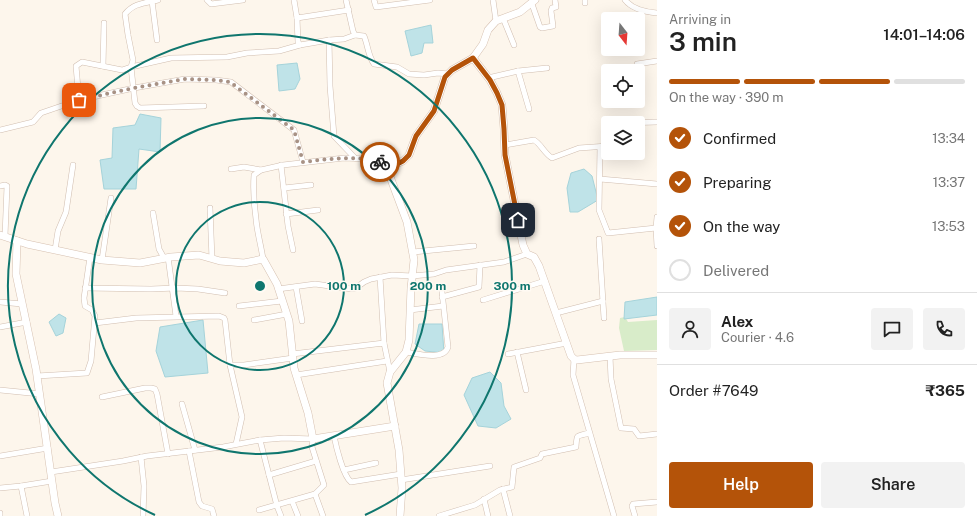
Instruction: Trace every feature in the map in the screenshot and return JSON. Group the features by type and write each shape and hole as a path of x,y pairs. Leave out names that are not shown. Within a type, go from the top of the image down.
{"street":[{"path":"207,0 211,4 243,0"},
{"path":"294,0 297,18 298,42 300,44"},
{"path":"346,0 355,35"},
{"path":"374,0 376,8 430,0"},
{"path":"493,0 499,20 514,45"},
{"path":"400,516 401,477 399,450 387,383 390,372 406,352 409,340 414,260 403,208 389,174 391,167 403,161 409,155 416,136 434,111 445,77 452,70 473,58 483,44 488,30 499,20 520,12 533,2 540,27 553,26 551,11 556,5 555,0"},
{"path":"624,0 635,8 650,13 657,13"},
{"path":"157,40 155,1 142,1 130,8 126,14 128,35 134,60 131,67 134,88 134,103 140,108 204,106"},
{"path":"297,18 349,10"},
{"path":"103,66 104,23"},
{"path":"79,100 76,66 82,62 122,70 171,58 227,57 247,53 278,51 300,44 344,39 355,35 364,36 368,44 370,59 374,64 397,67 409,74 448,74"},
{"path":"329,40 330,86 334,136 355,158"},
{"path":"473,58 488,78 502,105 505,155 523,245 527,254"},
{"path":"637,64 657,61"},
{"path":"488,78 518,71 547,68"},
{"path":"518,71 529,109"},
{"path":"0,130 33,122 41,114 79,100 185,79 216,80 230,82 294,130 303,162"},
{"path":"645,122 657,122"},
{"path":"505,145 534,140 552,158 579,148 600,147 599,210 608,233 656,228"},
{"path":"231,169 244,167 261,170 281,165 344,158 368,159 391,167"},
{"path":"54,250 58,232 66,212 73,165"},
{"path":"281,165 286,214 293,250"},
{"path":"259,510 315,494 324,485 312,448 313,439 308,413 296,375 289,321 277,284 263,259 256,220 253,190 254,176 261,170"},
{"path":"600,179 657,184"},
{"path":"284,188 311,185"},
{"path":"0,186 7,186 8,198 2,235 28,244 102,260 140,263 166,258 199,255 220,262 244,263 263,259"},
{"path":"102,260 111,198"},
{"path":"210,208 212,259"},
{"path":"286,214 318,210"},
{"path":"153,213 159,249 166,258 176,316"},
{"path":"657,217 657,246"},
{"path":"599,239 604,318"},
{"path":"17,240 16,274 38,376 58,516"},
{"path":"413,252 474,246"},
{"path":"278,289 315,284 352,289 364,282 380,277 434,274 446,270 504,262 527,254 534,257 545,281 574,359 573,375 614,516"},
{"path":"38,376 87,373 91,361 95,316 92,310 85,306 84,298 90,257"},
{"path":"406,352 424,355 441,355 446,351 448,347 442,294 479,287 480,265"},
{"path":"380,277 384,343 390,372"},
{"path":"483,300 545,281"},
{"path":"296,287 302,321"},
{"path":"86,288 151,290 172,288 198,289 225,293"},
{"path":"239,306 282,301"},
{"path":"556,313 603,301"},
{"path":"0,302 22,304"},
{"path":"410,310 443,306"},
{"path":"254,320 287,314"},
{"path":"94,322 176,316 219,316 224,318 230,365 242,417 236,444"},
{"path":"0,327 27,322"},
{"path":"230,365 244,365 293,356 384,343"},
{"path":"508,354 567,343"},
{"path":"517,352 526,390"},
{"path":"574,359 577,360 620,355 657,355"},
{"path":"610,356 611,379 621,428 634,430 639,436 657,434"},
{"path":"296,375 387,361"},
{"path":"102,397 145,388 155,389 168,454"},
{"path":"0,390 40,394"},
{"path":"182,404 195,450"},
{"path":"51,472 141,457 260,440 284,438 313,439 395,426"},
{"path":"439,516 458,513 503,489 512,487 514,467 540,458 542,454 576,447 575,439 589,433"},
{"path":"334,436 336,449 344,470 351,482 490,466"},
{"path":"260,440 281,516"},
{"path":"0,456 48,448"},
{"path":"188,451 199,502 202,506 212,509 214,516"},
{"path":"141,457 144,486 143,516"},
{"path":"269,475 316,461"},
{"path":"344,470 376,463"},
{"path":"0,488 21,486 52,480"},
{"path":"21,486 27,516"},
{"path":"503,489 510,516"},
{"path":"315,494 323,516"},
{"path":"484,499 488,516"},
{"path":"292,501 298,516"},
{"path":"635,516 632,506 633,504 657,502"}],"green space":[{"path":"625,317 628,322 657,320 657,350 624,351 619,328 620,318"}],"water":[{"path":"431,25 433,43 424,43 422,53 411,56 405,31"},
{"path":"297,63 300,79 295,89 279,91 277,65"},
{"path":"140,114 161,118 160,152 139,149 136,189 104,189 100,160 112,158 113,128 135,125"},
{"path":"584,169 592,176 598,200 578,212 570,212 567,188 571,173"},
{"path":"657,297 657,315 624,319 625,302"},
{"path":"59,314 66,318 63,333 56,336 49,322"},
{"path":"203,320 208,373 165,377 156,351 160,327"},
{"path":"419,324 442,324 444,353 425,351 415,344"},
{"path":"490,372 501,383 504,406 511,419 496,428 478,426 464,395 472,378"}],"way so far":[{"path":"79,100 185,79 230,82 294,130 303,162 344,158 368,159 380,162"}],"route":[{"path":"380,162 391,167 406,159 416,136 434,111 445,77 452,70 473,58 490,80 502,105 505,155 518,220"}]}
